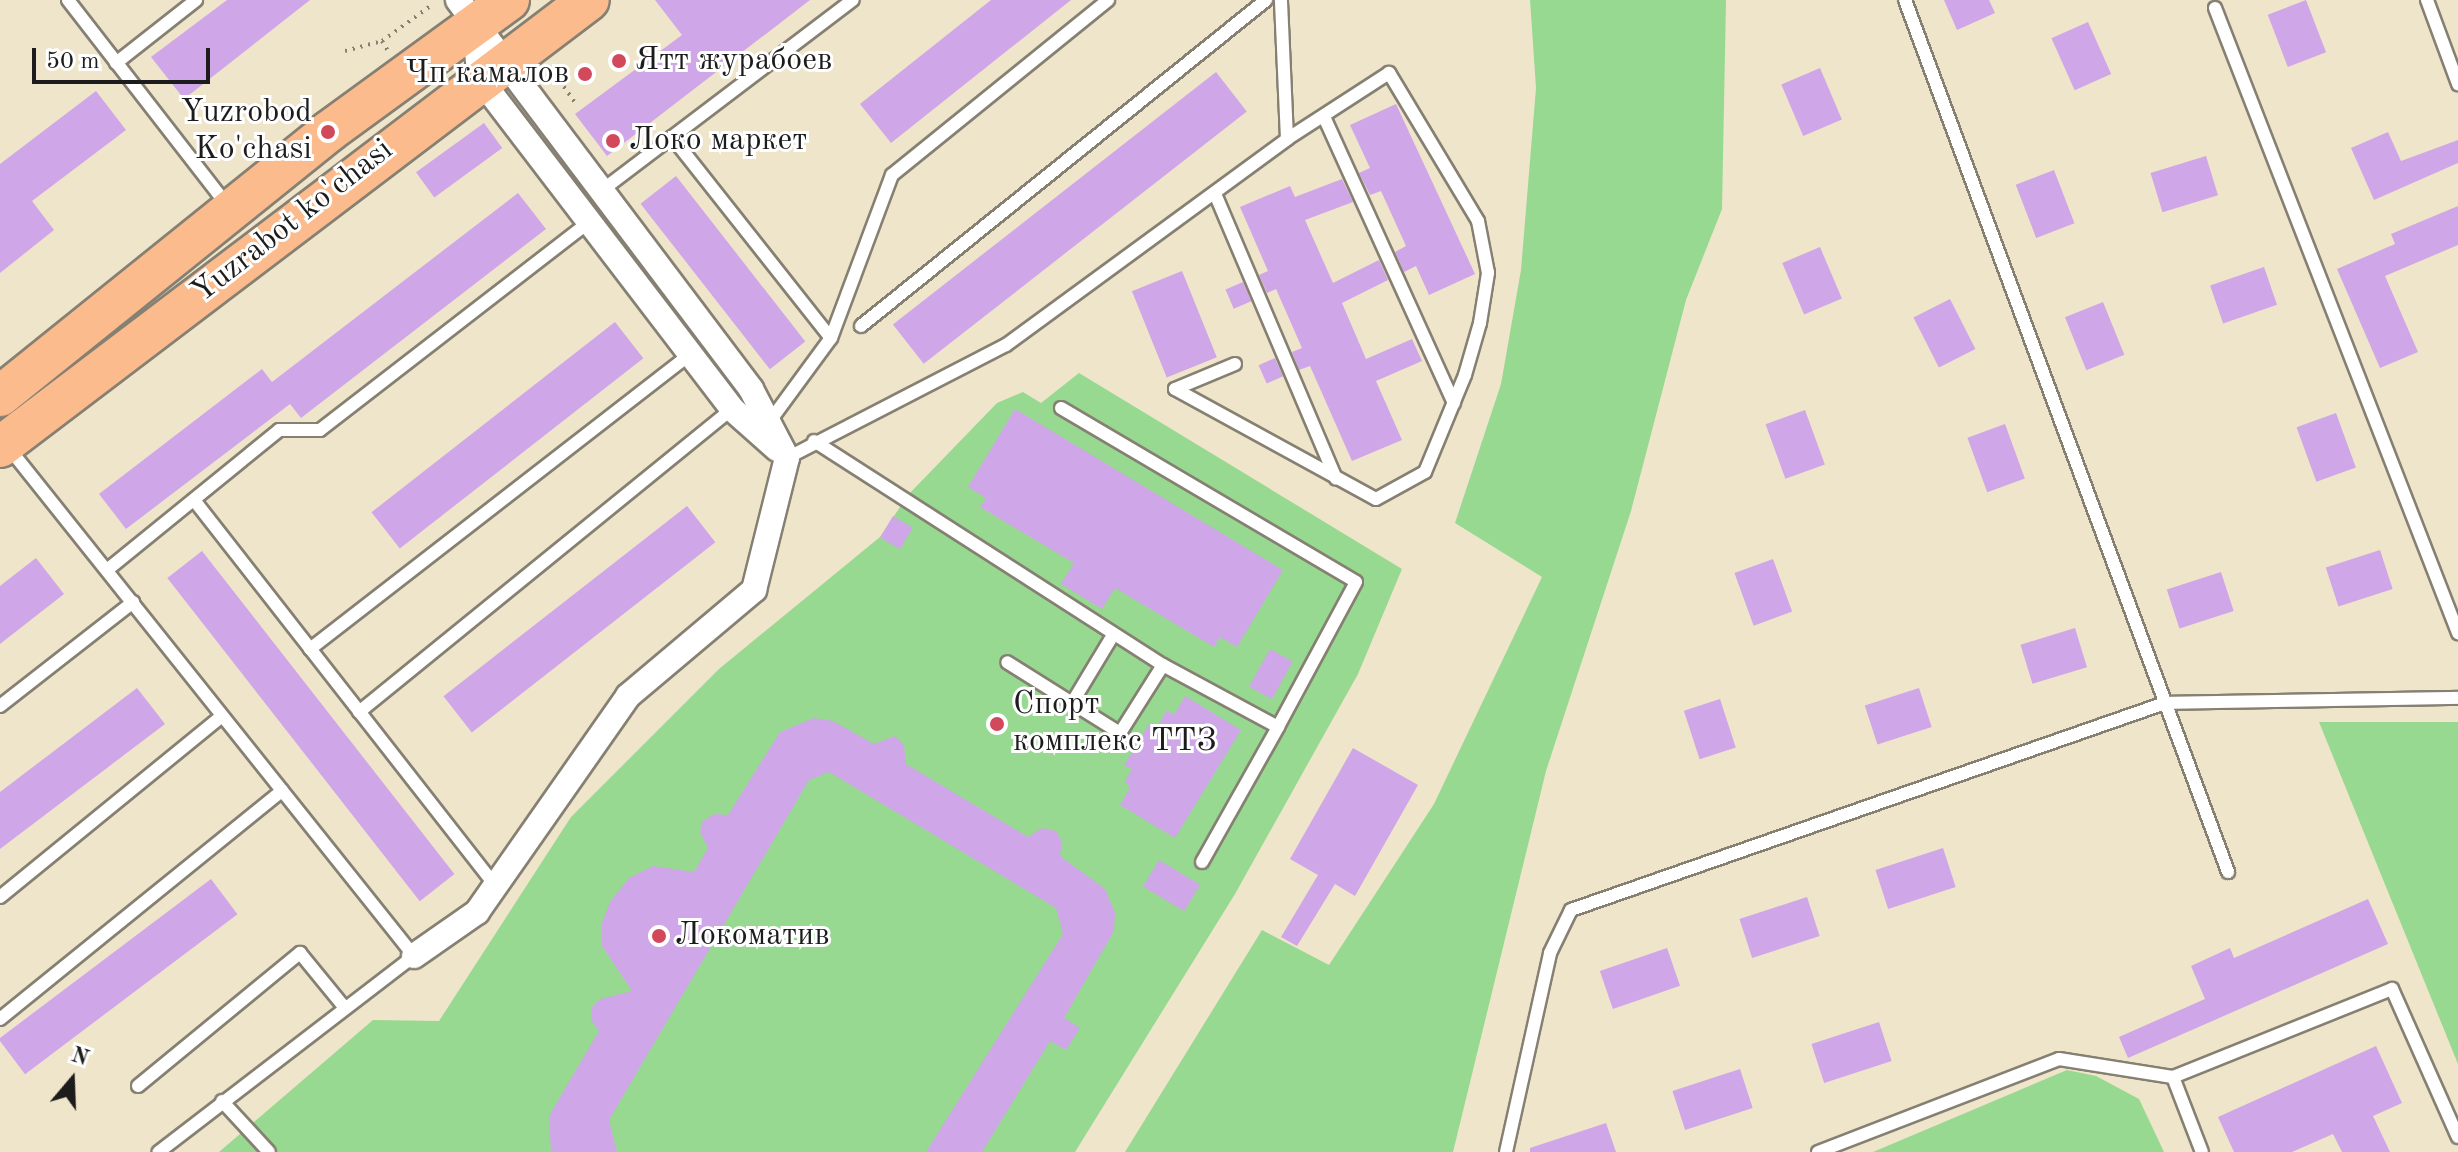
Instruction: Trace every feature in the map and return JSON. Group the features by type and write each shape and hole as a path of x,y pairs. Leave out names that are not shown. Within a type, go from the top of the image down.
{"main road":[{"name":"Yuzrabot ko'chasi","path":"0,396 466,12 509,0"},
{"name":"Yuzrabot ko'chasi","path":"2,445 492,70 589,0"}],"street":[{"path":"466,12 492,70 589,222 732,409 764,428"},
{"path":"414,956 477,912 616,710 754,590 787,458 764,428 751,389 601,191 492,70"}],"lane":[{"path":"68,0 229,209"},
{"path":"116,63 196,0"},
{"path":"601,191 853,0"},
{"path":"764,428 831,338 892,175 1108,0"},
{"path":"861,326 1266,0"},
{"path":"1281,0 1287,139"},
{"path":"1905,0 2228,872"},
{"path":"2427,0 2458,84"},
{"path":"2215,8 2458,633"},
{"path":"787,458 814,441 1006,345 1216,196 1287,139 1325,119 1389,73 1478,221 1488,273 1480,323 1454,403 1425,472 1376,499 1175,389 1235,364"},
{"path":"1325,119 1454,403"},
{"path":"672,137 831,338"},
{"path":"1216,196 1336,479"},
{"path":"107,570 279,430 320,430 589,222"},
{"path":"310,649 690,354"},
{"path":"1061,408 1356,582 1202,862"},
{"path":"359,712 732,409"},
{"path":"814,441 1113,635 1278,727"},
{"path":"2,445 133,602 414,956 159,1152"},
{"path":"194,500 495,885"},
{"path":"0,706 133,602"},
{"path":"1072,703 1113,635"},
{"path":"1007,662 1120,733 1163,665"},
{"path":"1506,1152 1550,953 1571,910 2165,703 2458,698"},
{"path":"0,897 222,716"},
{"path":"0,1019 282,791"},
{"path":"138,1086 300,953 345,1008"},
{"path":"1818,1152 2059,1059 2173,1077 2392,989 2458,1137"},
{"path":"2173,1077 2202,1152"},
{"path":"222,1101 269,1152"}],"path":[{"path":"345,51 382,41 432,5"},
{"path":"382,41 388,51"},
{"path":"547,63 574,101"}],"green space":[{"path":"1530,0 1726,0 1722,209 1686,300 1631,511 1546,771 1453,1152 1125,1152 1262,930 1329,965 1434,804 1542,577 1455,523 1501,384 1521,270 1536,88"},
{"name":"Спорт комплекс ТТЗ","path":"1079,373 1402,569 1358,674 1235,894 1075,1152 219,1152 373,1020 439,1021 571,817 719,669 880,537 908,495 997,403 1023,392 1041,403"},
{"path":"2319,722 2458,722 2458,1064"},
{"path":"2067,1070 2096,1076 2139,1099 2164,1152 1873,1152"}],"building":[{"path":"227,0 310,0 184,99 151,57"},
{"path":"655,0 810,0 607,156 575,114 682,35"},
{"path":"991,0 1071,0 891,143 860,104"},
{"path":"1944,0 1989,0 1995,13 1957,30"},
{"path":"2306,0 2326,52 2288,67 2268,15"},
{"path":"2088,22 2111,74 2075,90 2051,38"},
{"path":"1820,68 1842,120 1803,136 1781,84"},
{"path":"1216,72 1247,111 924,364 893,324"},
{"path":"96,91 126,130 32,201 54,230 0,273 0,164"},
{"path":"1396,104 1475,274 1429,295 1416,266 1404,272 1395,252 1406,246 1381,191 1370,195 1359,173 1370,168 1350,125"},
{"path":"484,123 502,148 434,197 416,172"},
{"path":"2388,132 2401,161 2458,140 2458,163 2374,200 2351,148"},
{"path":"2206,156 2218,195 2163,212 2151,173"},
{"path":"2054,170 2074,223 2036,238 2016,185"},
{"path":"676,176 805,341 770,369 641,204"},
{"path":"1342,179 1353,202 1305,220 1333,283 1379,260 1388,280 1342,303 1366,359 1412,339 1422,361 1376,381 1402,440 1352,461 1310,366 1299,370 1292,352 1302,348 1276,289 1267,293 1259,275 1268,271 1240,207 1290,186 1295,197"},
{"path":"518,193 546,229 301,418 290,404 126,529 99,494 262,369 272,382"},
{"path":"2458,206 2458,245 2385,276 2418,352 2380,368 2337,269 2395,244 2391,234"},
{"path":"1820,247 1842,299 1804,315 1782,263"},
{"path":"2264,267 2277,305 2223,323 2210,286"},
{"path":"1182,271 1217,357 1167,377 1132,291"},
{"path":"1243,282 1251,301 1234,309 1226,289"},
{"path":"1950,299 1975,349 1939,368 1913,318"},
{"path":"2103,302 2124,355 2086,370 2065,317"},
{"path":"615,322 643,358 400,548 372,512"},
{"path":"1275,358 1283,376 1267,384 1259,365"},
{"path":"1015,409 1283,570 1237,647 1220,637 1214,647 1115,588 1102,609 1061,584 1074,563 980,507 986,498 968,487"},
{"path":"1805,410 1825,465 1785,479 1766,424"},
{"path":"2336,413 2356,468 2316,482 2297,427"},
{"path":"2005,424 2025,479 1987,492 1967,438"},
{"path":"687,506 715,542 472,732 444,696"},
{"path":"893,516 913,528 900,549 880,537"},
{"path":"2380,550 2393,589 2338,607 2326,568"},
{"path":"202,551 454,874 420,901 167,578"},
{"path":"36,558 64,594 0,644 0,586"},
{"path":"1773,559 1792,612 1754,626 1734,573"},
{"path":"2221,572 2234,611 2179,629 2167,590"},
{"path":"2075,628 2087,667 2032,684 2020,645"},
{"path":"1270,649 1293,662 1272,699 1249,687"},
{"path":"137,688 165,724 0,849 0,792"},
{"path":"1919,688 1932,727 1877,745 1865,706"},
{"path":"1185,696 1241,730 1175,838 1120,805 1130,788 1125,781 1132,769 1124,765 1149,724 1156,729 1167,710 1174,715"},
{"path":"1720,699 1736,748 1700,759 1684,711"},
{"name":"Локоматив","path":"814,718 833,721 874,744 895,736 904,745 906,764 1028,837 1042,828 1056,831 1062,842 1060,856 1105,889 1115,913 1114,931 1064,1018 1080,1028 1066,1050 1050,1041 982,1152 926,1152 1063,934 1056,908 829,772 809,780 609,1120 617,1152 551,1152 549,1116 599,1031 591,1020 592,1007 600,999 632,991 602,946 602,923 610,902 629,878 653,866 694,872 708,848 700,832 702,822 714,814 728,815 780,732"},
{"path":"1353,748 1418,785 1355,896 1335,884 1297,946 1281,937 1318,875 1290,859"},
{"path":"1943,848 1956,887 1888,909 1875,870"},
{"path":"1159,860 1200,885 1184,911 1143,887"},
{"path":"211,879 237,914 25,1074 0,1038"},
{"path":"1807,897 1820,936 1752,958 1739,919"},
{"path":"2368,899 2388,944 2128,1058 2119,1037 2205,999 2191,966 2230,948 2234,958"},
{"path":"1667,948 1680,986 1613,1009 1600,971"},
{"path":"1879,1022 1892,1061 1824,1083 1811,1044"},
{"path":"2376,1046 2402,1103 2373,1116 2390,1152 2342,1152 2333,1134 2292,1152 2234,1152 2218,1117"},
{"path":"1740,1069 1753,1108 1685,1130 1672,1091"},
{"path":"1606,1123 1616,1152 1530,1152 1530,1148"}],"place":[{"name":"Ятт журабоев","path":"619,61"},
{"name":"Чп камалов","path":"585,74"},
{"name":"Yuzrobod Ko'chasi","path":"328,132"},
{"name":"Локо маркет","path":"613,141"},
{"name":"Спорт комплекс ТТЗ","path":"997,724"},
{"name":"Локоматив","path":"659,936"}]}
